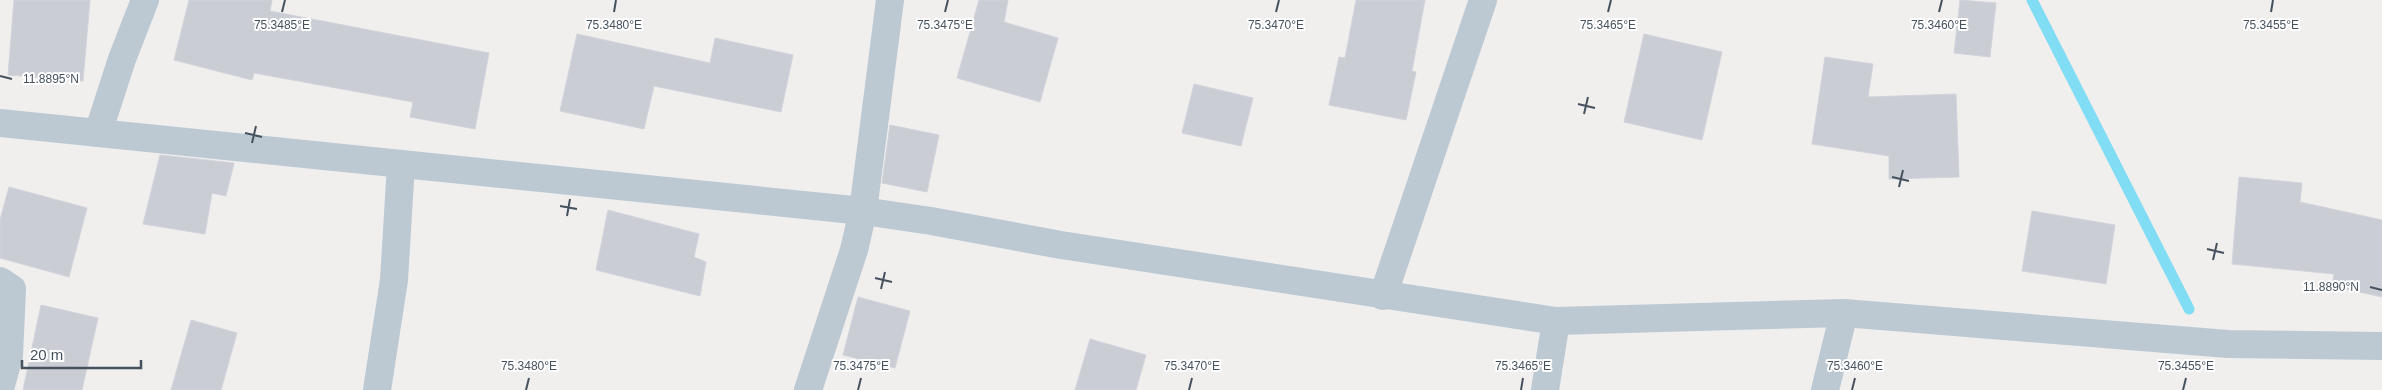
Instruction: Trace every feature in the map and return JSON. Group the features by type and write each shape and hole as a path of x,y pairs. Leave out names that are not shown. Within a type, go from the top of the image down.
{"street":[{"path":"98,133 122,59 145,0"},
{"path":"808,390 854,250 863,211 890,0"},
{"path":"1383,296 1483,0"},
{"path":"0,123 863,211 931,221 1061,245 1383,296 1556,321 1844,313 2228,344 2382,346"},
{"path":"377,390 394,280 401,164"},
{"path":"0,281 12,289 9,356 0,389"},
{"path":"1825,390 1844,313"},
{"path":"1545,390 1556,321"}],"building":[{"path":"14,0 90,0 83,81 8,75"},
{"path":"189,0 272,0 270,11 489,53 475,129 410,117 413,102 254,73 252,80 174,60"},
{"path":"979,0 1008,0 1004,22 1058,38 1040,102 957,78"},
{"path":"1356,0 1425,0 1412,71 1416,72 1406,120 1329,105 1339,57 1345,58"},
{"path":"1960,0 1996,3 1990,57 1954,53"},
{"path":"577,34 710,63 715,38 793,55 781,112 654,86 644,129 560,111"},
{"path":"1644,34 1722,52 1702,140 1624,122"},
{"path":"1825,57 1873,64 1868,97 1956,94 1959,177 1889,179 1889,156 1812,144"},
{"path":"1194,84 1253,98 1241,146 1182,133"},
{"path":"890,125 939,135 927,192 882,183"},
{"path":"160,155 234,163 226,196 212,193 205,234 143,224"},
{"path":"2239,177 2302,183 2300,202 2382,220 2382,297 2332,286 2334,274 2232,264"},
{"path":"9,187 87,208 69,277 0,258 0,220"},
{"path":"608,210 699,234 694,257 706,262 700,296 596,270"},
{"path":"2032,211 2115,225 2106,284 2022,271"},
{"path":"858,297 910,311 895,368 843,355"},
{"path":"41,305 98,318 82,390 23,390"},
{"path":"191,320 237,333 221,390 171,390"},
{"path":"1090,339 1146,355 1136,390 1075,390"}],"waterway":[{"path":"2032,0 2189,309"}]}
